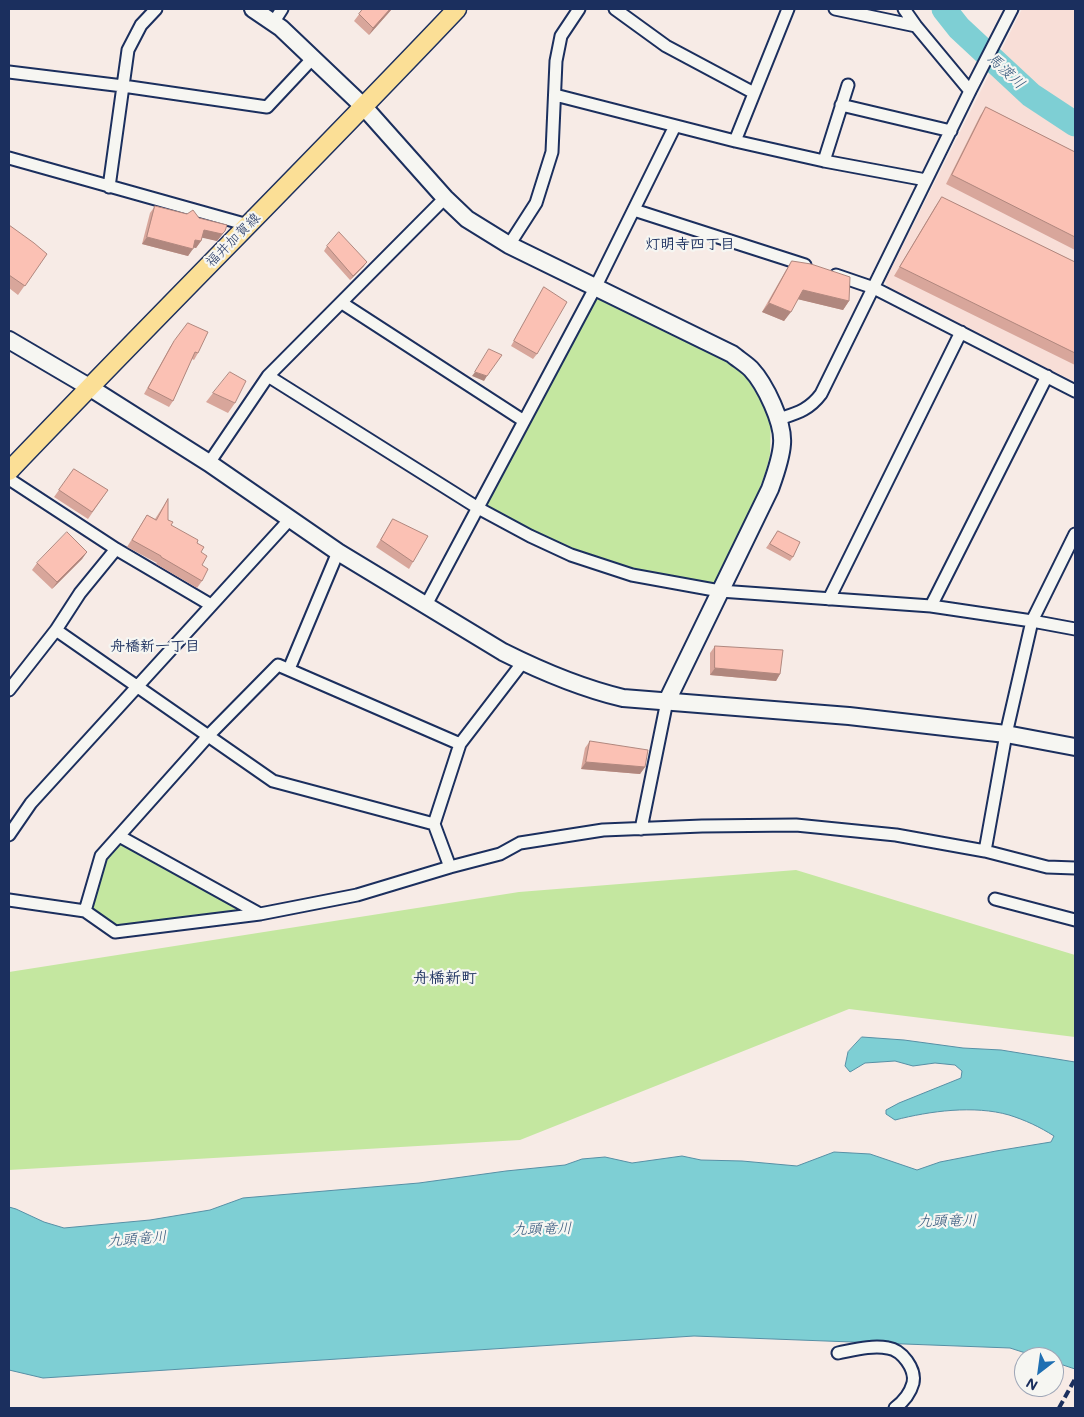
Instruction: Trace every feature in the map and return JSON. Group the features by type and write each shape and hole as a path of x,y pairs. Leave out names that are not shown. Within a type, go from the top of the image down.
{"main road":[{"name":"福井加賀線","path":"9,472 89,387 364,107 457,9"}],"street":[{"path":"109,187 128,50 141,25 156,9"},
{"path":"253,9 278,16 281,28 364,107 445,198 467,219 509,245 732,354 751,369 765,390 779,419 783,442 770,490 667,701 641,829"},
{"path":"614,9 666,46 754,93"},
{"path":"735,141 788,9"},
{"path":"835,9 916,26"},
{"path":"904,9 970,91"},
{"path":"779,419 804,410 814,403 821,394 1012,9"},
{"path":"509,245 536,203 552,152 556,61 561,36 575,10"},
{"path":"9,72 267,107 312,59"},
{"path":"824,161 848,85"},
{"path":"555,95 735,141 824,161 926,180"},
{"path":"841,105 951,131"},
{"path":"426,605 595,288 675,126"},
{"path":"9,158 248,225"},
{"path":"209,463 268,376 445,198"},
{"path":"634,210 874,288 1075,391"},
{"path":"342,303 524,421"},
{"path":"829,600 961,332"},
{"path":"9,340 89,387 209,463 338,552 503,652 571,682 624,698 849,716 1006,734 1075,747"},
{"path":"268,376 478,508 530,536 571,555 632,575 720,591 931,606 1032,620 1075,629"},
{"path":"931,606 1047,376"},
{"path":"9,479 116,549 211,605"},
{"path":"9,835 31,803 291,518"},
{"path":"984,851 1006,734 1032,620 1075,534"},
{"path":"9,690 56,630 80,593 116,549"},
{"path":"289,669 338,552"},
{"path":"56,630 274,782 434,824"},
{"path":"450,867 434,824 460,744 523,662"},
{"path":"85,911 101,856 209,735 278,665 460,744"},
{"path":"9,900 85,911 115,932 260,914 358,895 500,854 520,843 603,830 702,826 796,825 896,835 984,851 1047,866 1075,868"},
{"path":"119,836 260,914"},
{"path":"995,900 1075,920"},
{"path":"838,1353 875,1346 891,1348 904,1357 910,1368 913,1381 909,1393 903,1402 895,1408"}],"shaded area":[{"path":"1022,9 1075,9 1075,382 889,291 885,281"}],"green space":[{"path":"593,292 732,354 771,417 770,455 765,474 720,591 632,575 478,508"},
{"path":"119,836 252,915 116,929 85,911 101,856"},
{"path":"796,870 1075,955 1075,1037 849,1009 520,1140 9,1170 9,972 519,892"}],"water":[{"name":"九頭竜川","path":"862,1037 904,1040 963,1048 1001,1050 1075,1062 1075,1369 1064,1365 1064,1347 1014,1347 1014,1349 694,1336 43,1378 9,1370 9,1207 44,1222 64,1228 150,1220 210,1210 243,1198 419,1183 565,1165 582,1159 605,1157 632,1163 682,1156 701,1160 742,1161 797,1166 834,1152 870,1154 917,1170 940,1162 1051,1142 1054,1136 1021,1119 981,1110 952,1110 895,1120 886,1114 886,1110 961,1078 962,1071 955,1065 935,1063 913,1066 895,1061 865,1063 850,1072 845,1066 848,1052"}],"building":[{"path":"363,9 390,9 373,28 359,14"},
{"path":"986,107 1075,152 1075,237 952,175"},
{"path":"942,197 1075,262 1075,353 900,267"},
{"path":"155,206 187,214 193,210 199,218 227,225 222,234 204,230 201,241 195,240 193,249 147,237"},
{"path":"9,225 47,254 25,286 9,275"},
{"path":"339,232 367,262 353,276 327,246"},
{"path":"792,261 811,264 850,277 849,301 803,290 791,312 769,303"},
{"path":"544,287 567,302 537,354 514,341"},
{"path":"188,323 208,332 198,353 195,352 173,401 148,388 174,341"},
{"path":"489,349 502,355 487,376 475,372"},
{"path":"230,372 246,381 235,403 213,393"},
{"path":"74,469 108,490 92,512 59,490"},
{"path":"168,499 168,520 173,522 171,525 198,540 197,543 204,547 201,552 207,556 202,565 208,569 202,581 132,540 147,515 156,520"},
{"path":"393,519 428,536 413,562 381,540"},
{"path":"778,531 800,542 793,557 770,544"},
{"path":"67,532 87,552 57,582 37,563"},
{"path":"715,646 783,650 780,674 715,668"},
{"path":"590,741 648,750 645,767 586,762"}],"waterway":[{"name":"馬渡川","path":"944,9 959,28 1031,95 1075,124"}],"railway":[{"path":"1059,1408 1075,1379"}],"district":[{"name":"灯明寺四丁目","path":"690,244"},
{"name":"舟橋新一丁目","path":"155,646"},
{"name":"舟橋新町","path":"445,978"}]}
